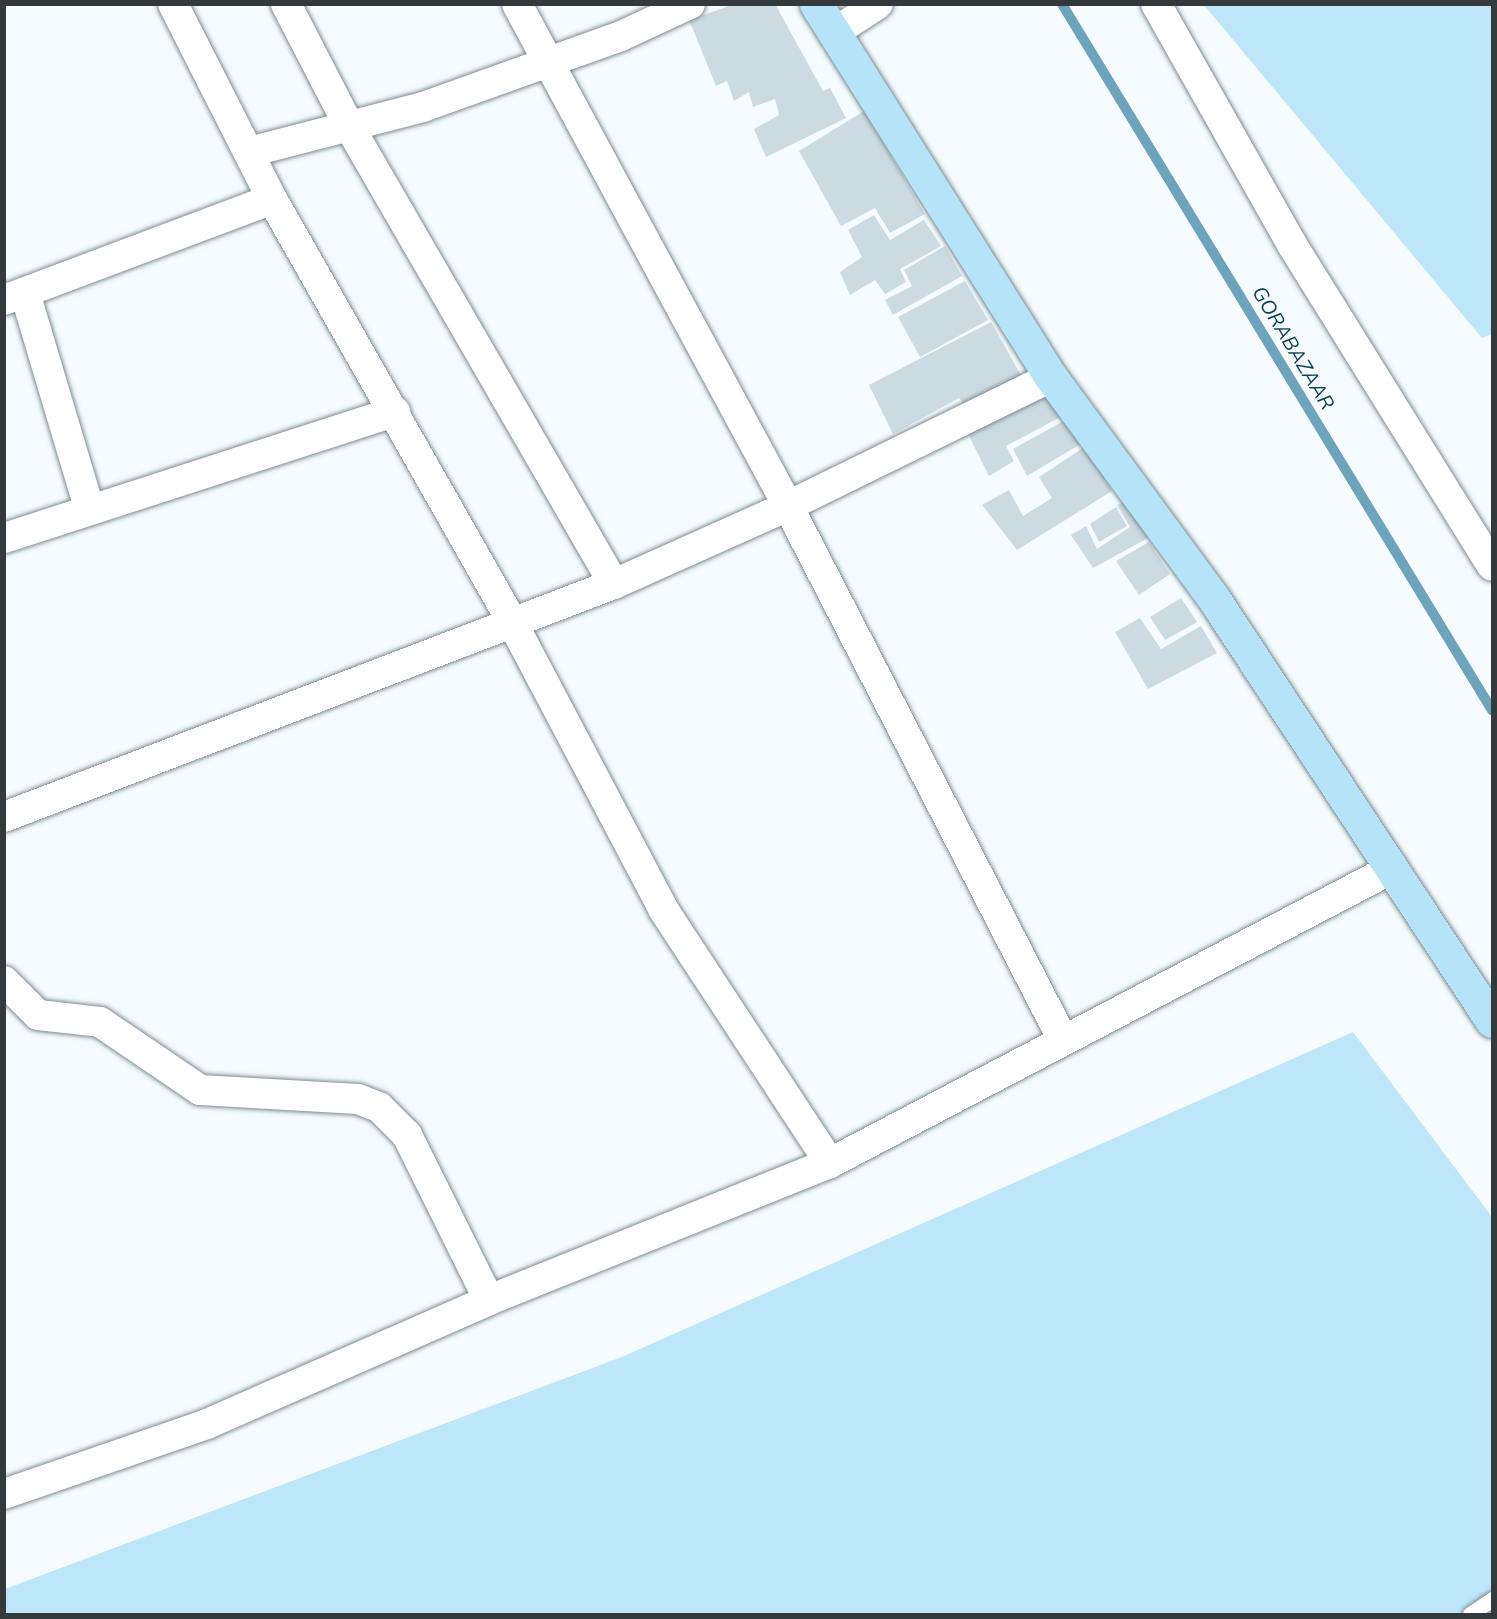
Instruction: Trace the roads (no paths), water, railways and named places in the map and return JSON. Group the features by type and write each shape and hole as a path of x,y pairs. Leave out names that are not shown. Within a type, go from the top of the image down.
{"main road":[{"path":"816,4 1051,377 1218,606 1492,1021"}],"street":[{"path":"173,4 272,200 395,412 512,622 663,909 830,1163"},
{"path":"286,4 349,126 614,584"},
{"path":"517,4 788,506 1062,1038"},
{"path":"249,152 423,107 547,63 690,4"},
{"path":"835,32 878,4"},
{"path":"1156,4 1291,243 1492,566"},
{"path":"89,508 15,297 272,200"},
{"path":"4,817 614,584 788,506 1051,377"},
{"path":"4,538 89,508 395,412"},
{"path":"4,1494 207,1424 489,1300 830,1163 1062,1038 1393,868"},
{"path":"4,981 38,1015 100,1022 200,1090 358,1099 379,1107 407,1135 489,1300"}],"lane":[{"path":"1470,1614 1492,1599"}],"waterway":[{"name":"GORABAZAAR","path":"1062,4 1492,710"}]}
